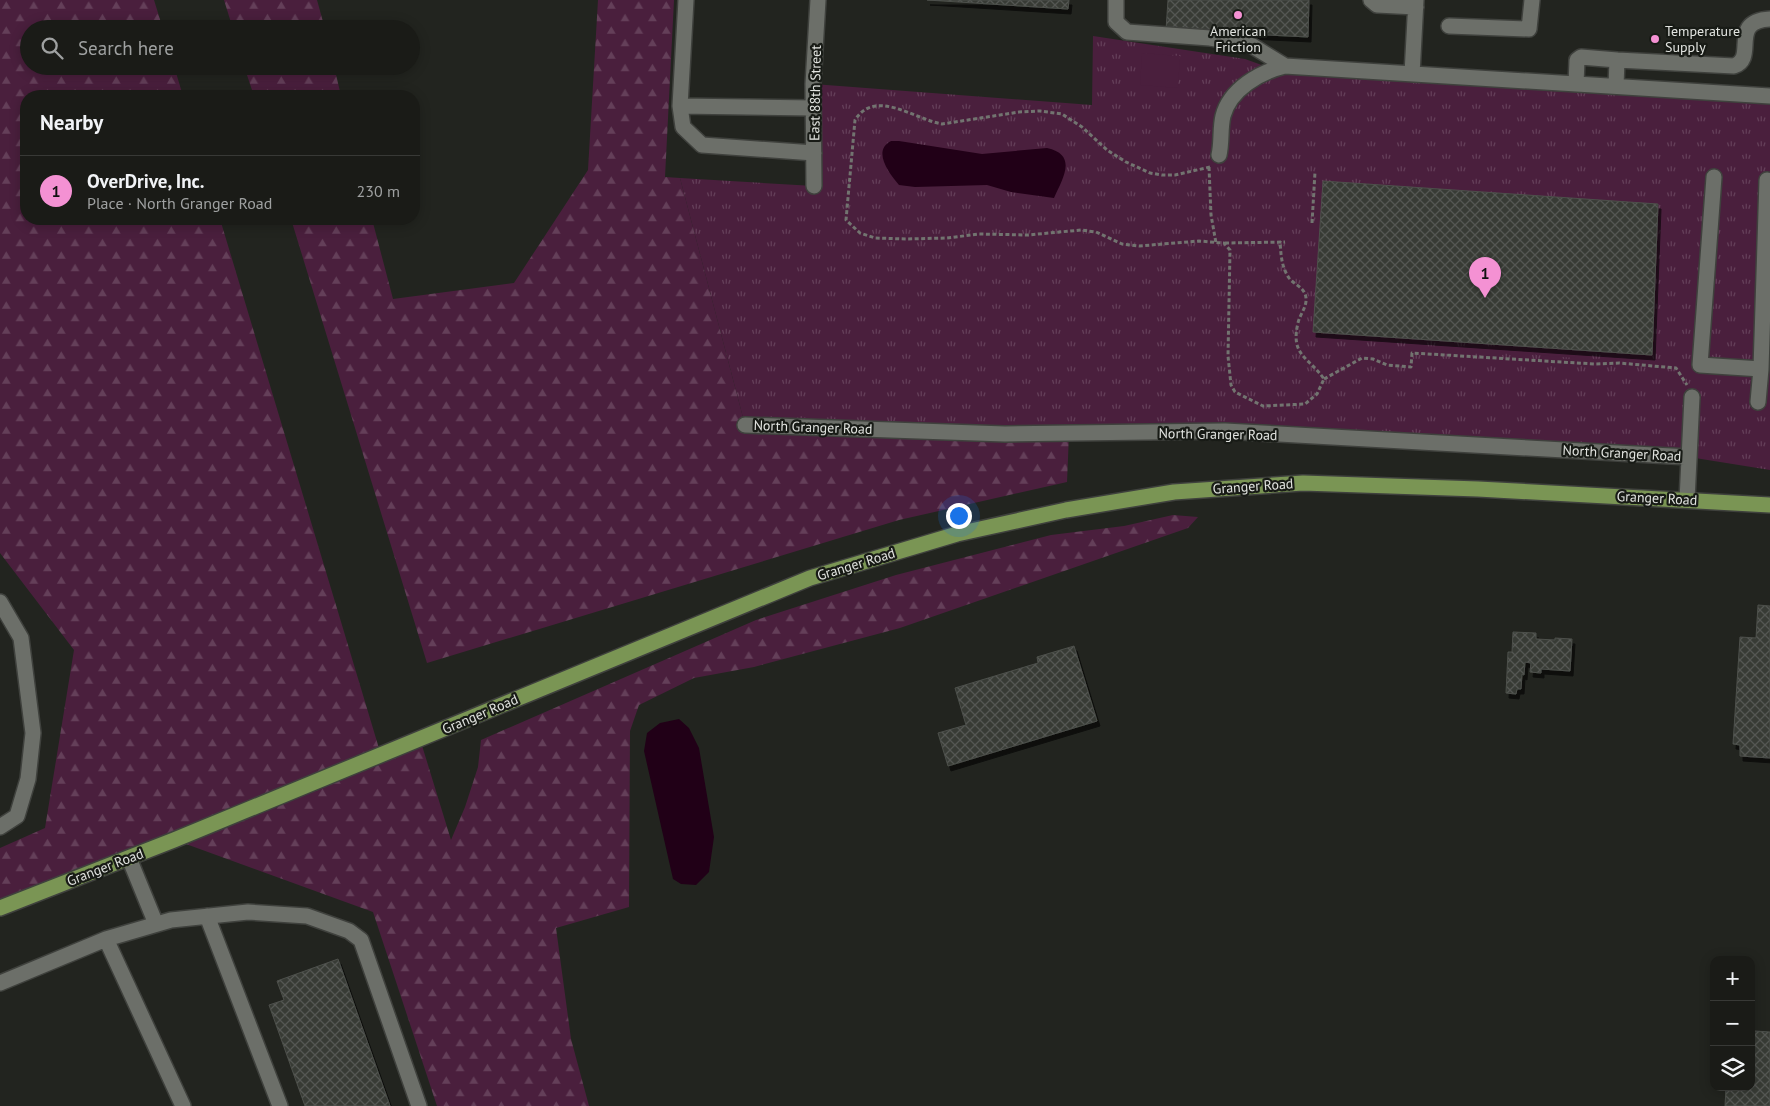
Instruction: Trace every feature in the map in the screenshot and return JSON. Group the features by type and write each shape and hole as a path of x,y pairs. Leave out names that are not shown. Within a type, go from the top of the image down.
{"main road":[{"name":"Granger Road","path":"0,908 129,858 810,578 957,534 1066,510 1174,492 1304,483 1478,489 1770,505"}],"street":[{"path":"686,0 680,106 683,127 702,145 814,153"},
{"name":"East 88th Street","path":"814,186 813,84 818,0"},
{"path":"1116,0 1116,22 1128,32 1210,38 1251,45 1285,66"},
{"path":"1371,0 1376,5 1416,3 1412,74"},
{"path":"1449,26 1529,29 1532,0"},
{"path":"1576,84 1577,60 1581,57 1738,65 1743,58 1748,28 1752,22 1770,19"},
{"path":"1616,86 1617,60"},
{"path":"1218,160 1223,115 1229,102 1244,85 1273,69 1285,66 1770,96"},
{"path":"680,106 813,108"},
{"path":"1714,177 1700,365 1761,370"},
{"path":"1758,402 1761,370 1767,180"},
{"path":"1687,500 1692,397"},
{"name":"North Granger Road","path":"745,425 1005,434 1225,431 1689,457"},
{"path":"0,602 21,638 33,733 28,779 17,816 0,827"},
{"path":"129,858 156,924"},
{"path":"0,983 106,938 170,920 248,912 307,916 350,931 361,940 419,1106"},
{"path":"207,916 280,1106"},
{"path":"106,938 183,1106"}],"path":[{"path":"1218,160 1209,167 1174,175 1162,175 1150,173 1126,162 1107,150 1082,127 1062,114 1040,111 1019,112 942,124 885,105 875,105 858,114 855,120 846,220 860,233 874,238 947,238 979,234 1028,235 1081,230 1096,232 1122,244 1139,246 1199,241 1216,243 1285,242"},
{"path":"1209,167 1211,214 1216,243"},
{"path":"1312,223 1315,172"},
{"path":"1280,241 1281,260 1289,279 1304,291 1306,298 1304,310 1298,323 1296,344 1302,356 1319,371 1324,379"},
{"path":"1224,243 1230,250 1228,356 1231,385 1235,392 1262,406 1305,404 1316,394 1324,379 1362,358 1373,359 1386,365 1411,367 1412,353 1594,364 1619,363 1676,368 1683,377 1692,397"}],"green space":[{"path":"0,0 154,0 160,20 20,20 20,75 177,75 181,90 20,90 20,225 222,225 381,755 420,739 451,840 465,807 478,767 481,740 756,620 896,575 1051,535 1124,526 1173,515 1198,517 1188,528 900,628 754,667 694,678 639,705 630,731 629,907 556,928 571,1039 589,1106 437,1106 373,912 175,840 0,908 0,848 45,828 74,650 0,553"},
{"path":"224,0 317,0 323,20 230,20"},
{"path":"598,0 674,0 665,177 680,178 745,425 1069,434 1067,482 899,520 427,663 293,225 374,225 393,299 514,283 588,170"},
{"path":"1093,36 1245,59 1273,69 1770,94 1770,470 1689,457 1423,442 745,425 680,178 814,186 813,84 1092,105"},
{"path":"1142,53 1180,56 1178,88 1140,85"},
{"path":"247,75 336,75 340,90 252,90"},
{"path":"1535,348 1576,350 1575,358 1536,355 1534,352"},
{"path":"1609,351 1637,354 1646,366 1619,363"}],"shaded area":[{"path":"891,141 982,154 1047,148 1057,151 1062,156 1066,168 1054,198 1011,192 987,185 915,187 899,185 884,162 883,150 885,145"},
{"path":"679,719 689,728 699,748 714,837 709,872 696,885 681,884 673,879 644,751 647,733 660,723"}],"building":[{"path":"927,0 1069,0 1068,9"},
{"name":"American Friction","path":"1168,0 1309,0 1308,37 1166,30"},
{"path":"1323,181 1658,204 1652,355 1313,332"},
{"path":"1758,605 1770,606 1770,758 1740,756 1740,745 1733,744 1740,637 1756,638"},
{"path":"1513,632 1536,633 1536,639 1572,639 1570,671 1541,669 1541,673 1530,672 1531,663 1525,662 1521,689 1517,689 1516,694 1506,693 1508,652 1512,652"},
{"path":"1074,646 1097,721 948,766 938,733 966,725 955,688 1038,663 1037,657"},
{"path":"338,959 390,1106 305,1106 269,1005 284,1000 277,981"},
{"path":"1755,1031 1770,1032 1770,1106 1725,1106 1726,1091 1755,1091"}],"place":[{"name":"American Friction","path":"1238,15"},
{"name":"Temperature Supply","path":"1655,39"},
{"name":"OverDrive, Inc.","path":"1485,298"}]}
